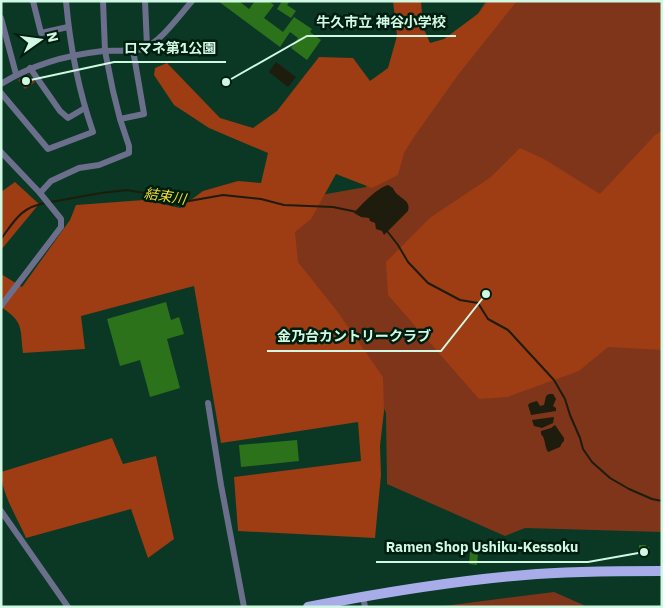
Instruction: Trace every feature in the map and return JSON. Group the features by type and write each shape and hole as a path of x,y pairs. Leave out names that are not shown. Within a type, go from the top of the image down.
{"main road":[{"path":"308,607 364,602 453,583 526,575 662,571"}],"street":[{"path":"33,1 41,33 68,27"},
{"path":"1,93 48,149 93,132 72,55 66,1"},
{"path":"40,193 51,181 79,168 99,165 129,154 129,146 120,119 105,51 103,1"},
{"path":"145,1 147,46"},
{"path":"1,84 16,74 30,68 72,55 142,49 154,42 165,32 192,1"},
{"path":"1,18 16,74"},
{"path":"120,119 144,114 133,50"},
{"path":"30,68 60,111 68,118 85,108"},
{"path":"1,152 40,193 61,219 61,228 1,306"},
{"path":"208,403 244,607"},
{"path":"1,510 68,607"}],"shaded area":[{"path":"393,1 421,1 423,27 430,43 444,39 479,13 488,1 517,1 458,75 416,134 404,153 398,175 372,188 336,174 311,219 295,232 298,262 337,311 383,377 384,411 380,446 381,475 375,538 238,531 234,477 361,461 358,422 221,443 194,286 81,316 85,349 23,353 20,326 14,317 1,307 1,274 22,287 70,220 76,205 144,200 180,208 203,191 238,181 261,183 268,153 209,128 174,105 154,75 155,68 167,63 220,118 253,128 277,111 319,57 353,58 370,81 388,68 397,36"},
{"path":"486,1 662,1 662,532 525,528 505,536 387,484 386,413 356,348 263,240 298,199 366,187"},
{"path":"276,62 296,77 288,87 269,72"},
{"path":"29,75 35,82 25,89 18,80"},
{"path":"662,131 662,350 608,347 579,371 507,397 479,399 388,295 386,262 431,217 491,177 520,148 544,159 600,194 655,135"},
{"path":"15,182 39,204 1,250 1,192"},
{"path":"388,185 406,201 409,207 408,211 384,235 382,231 376,229 375,223 370,221 369,218 361,217 354,213 365,201"},
{"path":"553,394 556,399 553,406 556,408 556,411 531,415 528,405 537,401 540,406 544,405 546,396"},
{"path":"554,417 553,423 542,428 534,426 532,420"},
{"path":"555,425 564,441 560,447 548,452 541,431"},
{"path":"112,438 123,464 156,456 174,539 148,558 131,509 26,538 7,497 1,472"},
{"path":"554,592 588,607 436,607"}],"building":[{"path":"218,1 239,1 249,9 255,1 269,1 274,5 264,18 283,32 294,17 312,29 310,32 321,40 307,60 291,48 298,38 290,32 280,47"},
{"path":"282,1 290,1 287,5 296,11 291,18 277,9"},
{"path":"166,302 171,320 179,317 184,334 167,339 180,388 150,397 140,360 120,366 107,319"},
{"path":"297,440 299,461 241,467 239,445"},
{"path":"639,545 649,547 649,556 639,556"},
{"path":"470,552 478,553 477,565 469,564"}],"waterway":[{"name":"結束川","path":"51,202 127,190 189,201 223,195 261,199 284,205 333,207 357,212"},
{"name":"結束川","path":"1,239 19,215 30,208 46,203"},
{"path":"387,231 408,262 428,283 460,300 478,303 488,319 508,330 554,380 565,399 583,449 592,462 610,478 629,489 652,499 662,501"}],"place":[{"name":"ロマネ第1公園","path":"26,81"},
{"name":"牛久市立 神谷小学校","path":"226,82"},
{"name":"金乃台カントリークラブ","path":"486,294"},
{"name":"Ramen Shop Ushiku-Kessoku","path":"644,552"}]}
